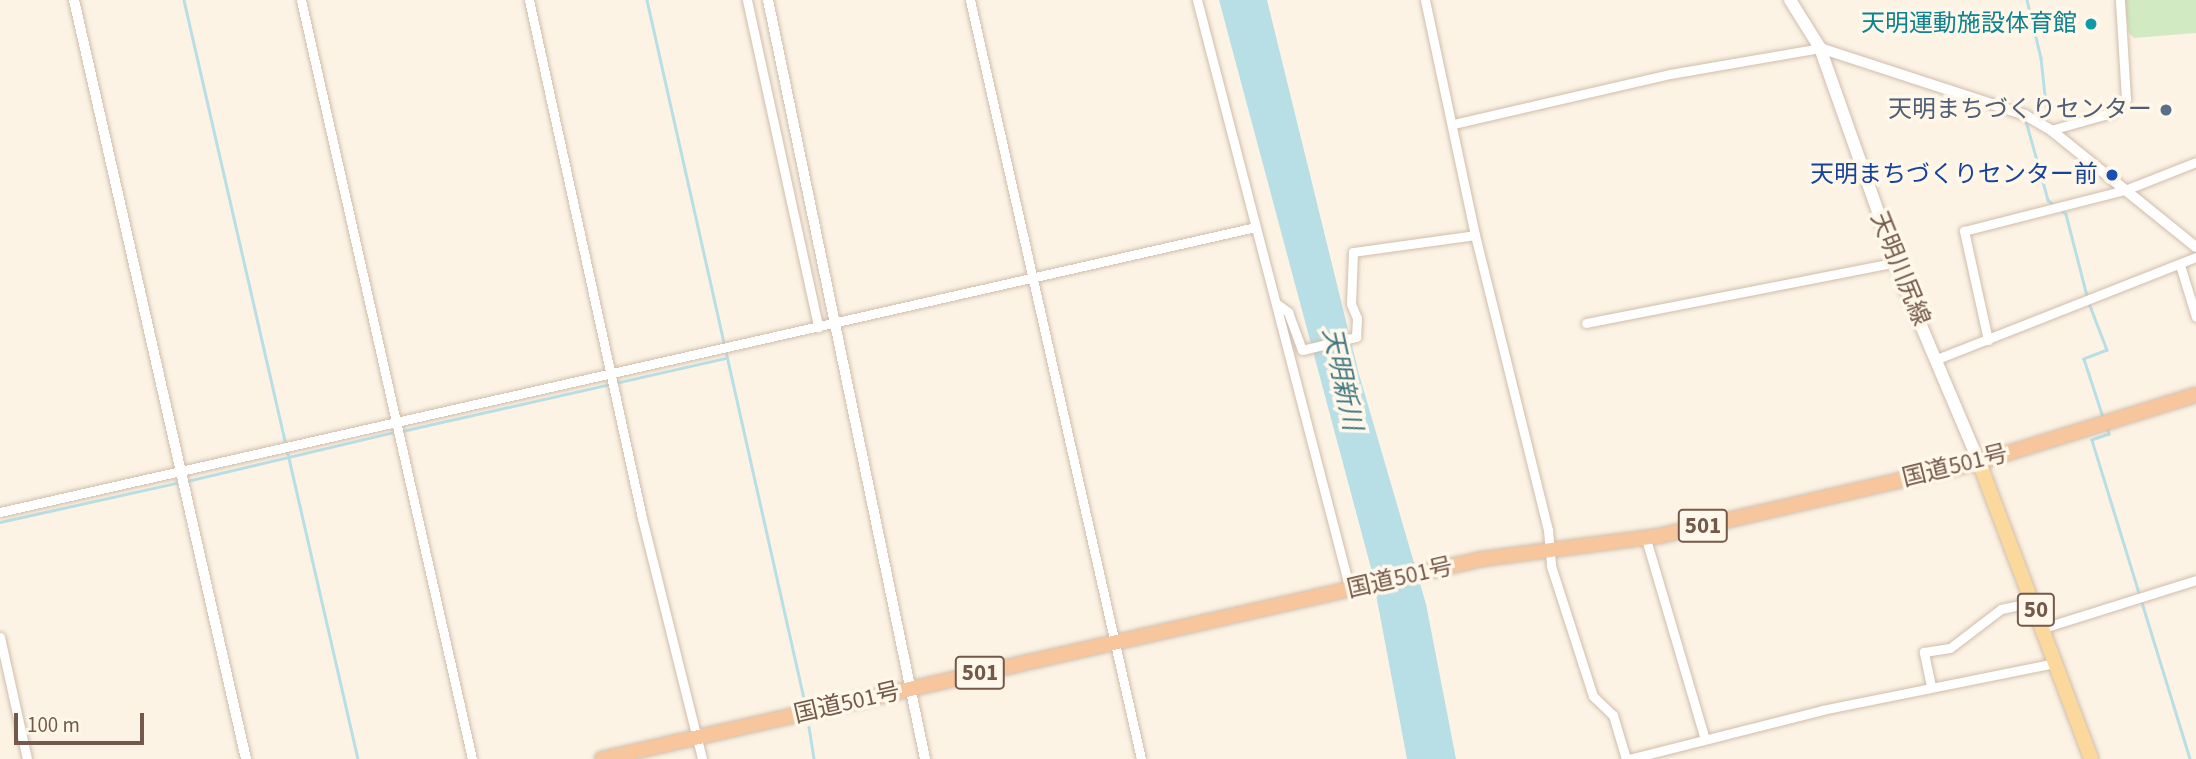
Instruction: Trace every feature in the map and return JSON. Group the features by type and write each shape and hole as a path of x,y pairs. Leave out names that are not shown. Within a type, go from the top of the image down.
{"highway":[{"name":"国道501号","path":"602,759 1424,572 1550,550 1646,539 1979,462 2196,395"}],"main road":[{"name":"天明川尻線","path":"1790,0 1820,48 1896,262 1979,462"},
{"name":"50","path":"1979,462 2091,759"}],"street":[{"path":"74,0 246,759"},
{"path":"301,0 472,759"},
{"path":"528,0 642,518 702,759"},
{"path":"747,0 818,327"},
{"path":"768,0 914,688 925,759"},
{"path":"970,0 1141,759"},
{"path":"1197,0 1255,227 1354,589"},
{"path":"1425,0 1475,235 1550,550 1593,696 1613,715 1627,759 1931,686 2056,663"},
{"path":"2051,130 2111,113 2126,99 2120,0"},
{"path":"1453,124 1670,74 1820,48 2013,110 2051,130 2196,247"},
{"path":"1988,340 1964,231 2125,190 2196,162"},
{"path":"0,512 1255,227"},
{"path":"1277,304 1288,312 1302,350 1356,337 1357,318 1351,304 1353,252 1475,235"},
{"path":"1937,359 2196,257"},
{"path":"1586,323 1896,262"},
{"path":"2180,265 2196,317"},
{"path":"1646,539 1706,740"},
{"path":"2043,628 2196,580"},
{"path":"1931,686 1924,652 1950,649 2001,609 2032,602"},
{"path":"0,640 27,759"}],"green space":[{"path":"2124,0 2196,0 2196,33 2134,38 2129,33"}],"water":[{"name":"天明新川","path":"1219,0 1267,0 1359,374 1426,604 1456,759 1407,759 1371,568"}],"waterway":[{"path":"184,0 358,759"},
{"path":"647,0 805,703"},
{"path":"2027,0 2041,58 2047,114 2036,118"},
{"path":"2026,121 2048,200 2053,204"},
{"path":"2061,210 2066,214 2087,296"},
{"path":"2089,303 2107,350 2084,359 2103,417"},
{"path":"402,431 726,358"},
{"path":"2107,426 2109,434 2092,440 2190,759"},
{"path":"187,481 395,432"},
{"path":"0,522 181,482"},
{"path":"809,727 814,759"}],"place":[{"name":"天明運動施設体育館","path":"2091,24"},
{"name":"天明まちづくりセンター","path":"2166,110"},
{"name":"天明まちづくりセンター前","path":"2112,175"}]}
